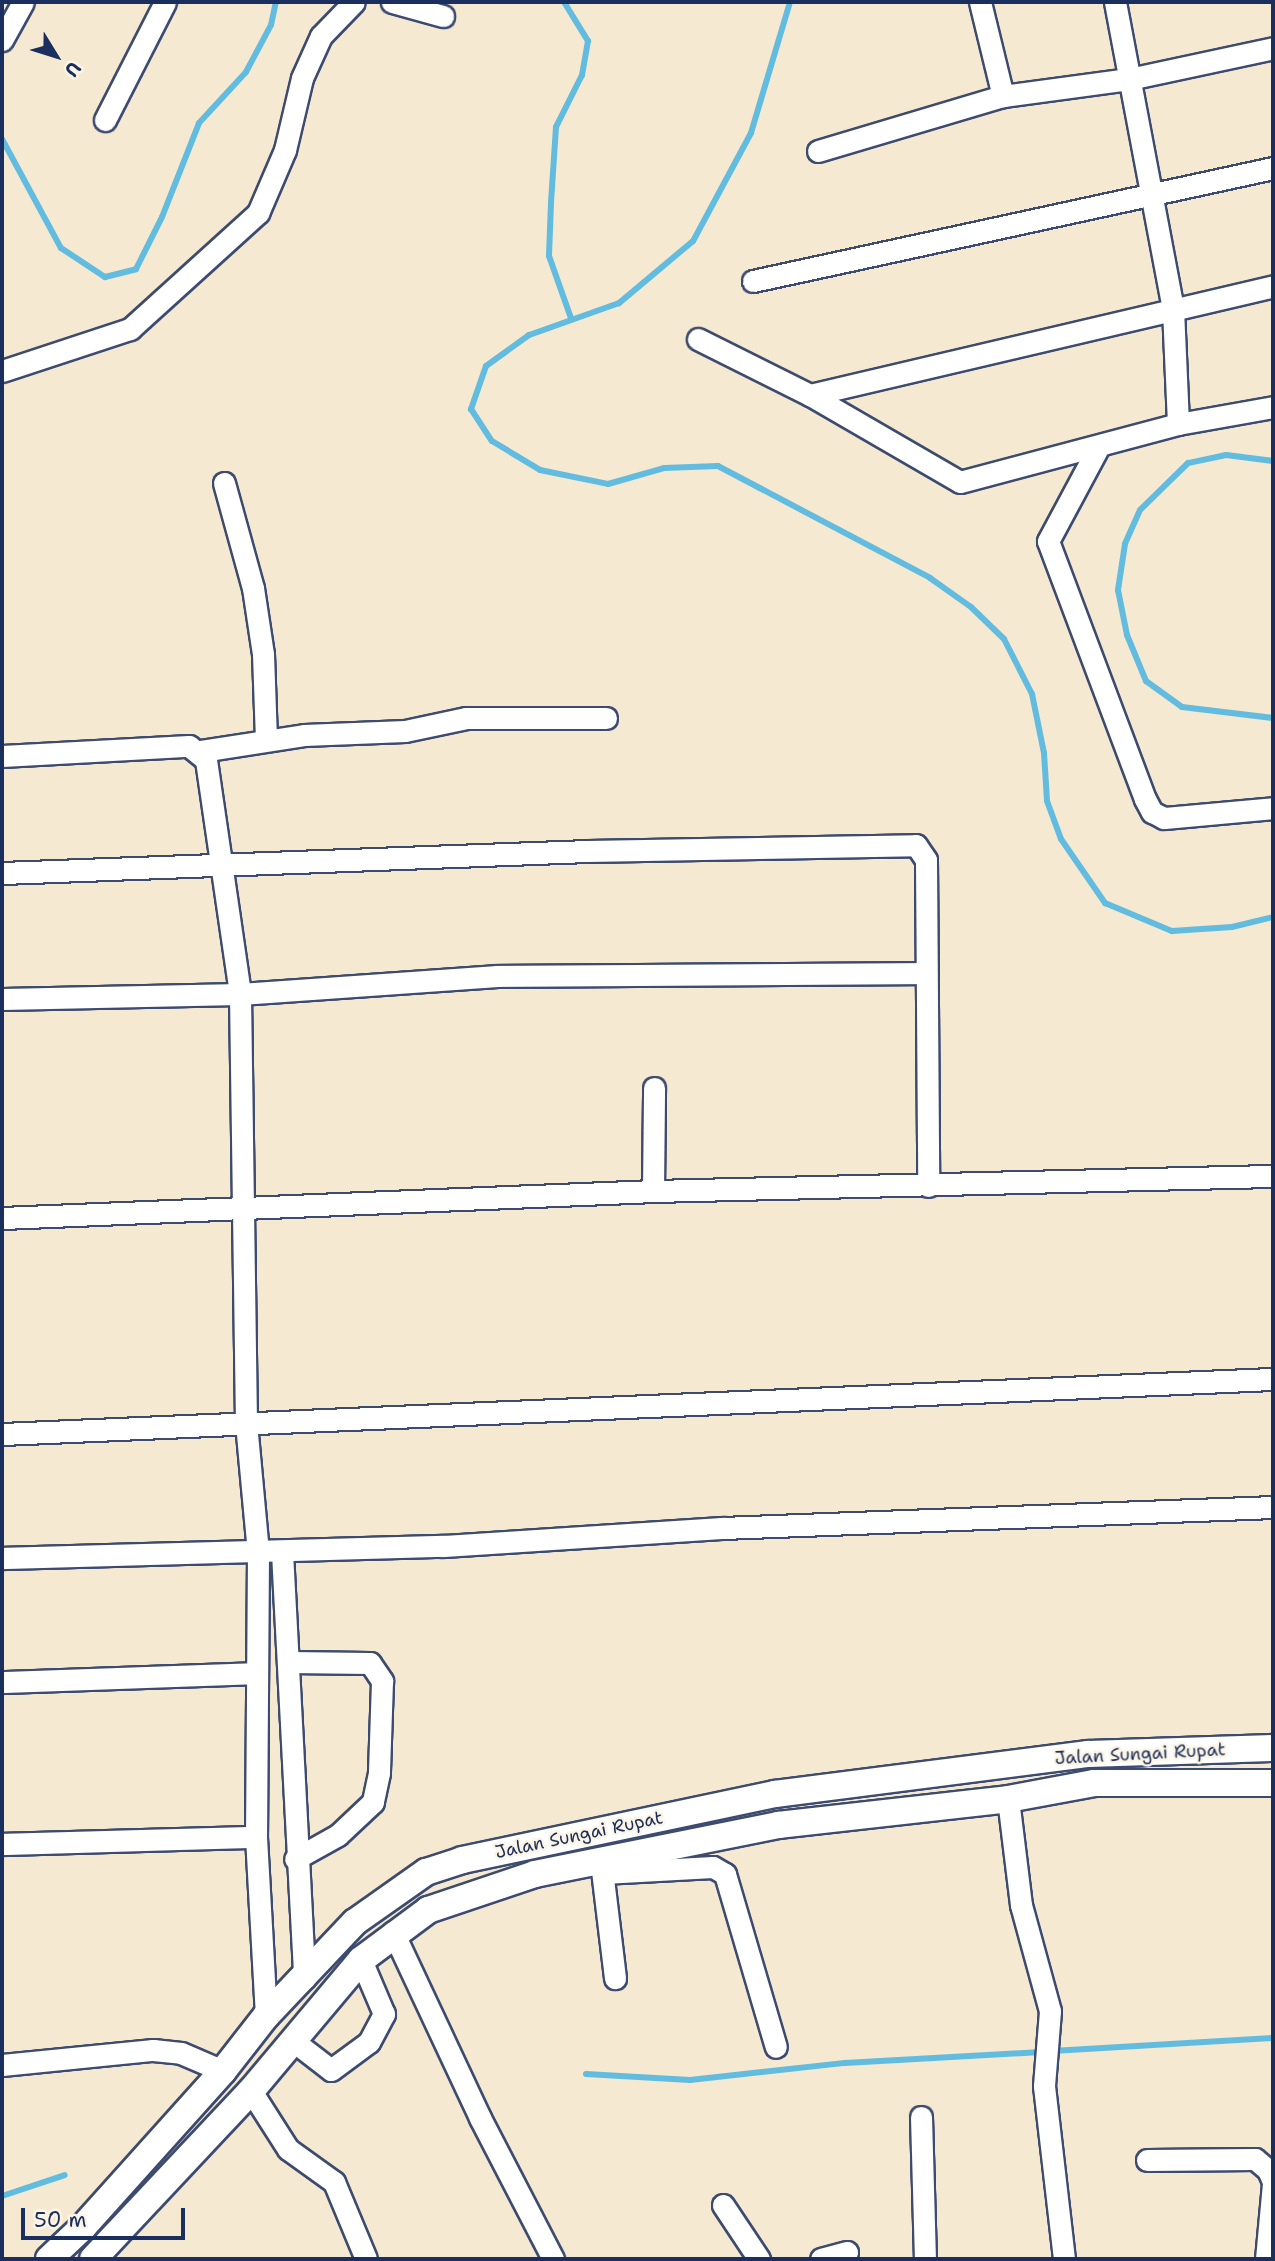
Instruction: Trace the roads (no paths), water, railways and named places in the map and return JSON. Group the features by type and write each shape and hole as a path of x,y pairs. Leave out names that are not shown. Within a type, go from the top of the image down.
{"main road":[{"name":"Jalan Sungai Rupat","path":"49,2259 83,2227 223,2071 267,2015 355,1922 426,1872 462,1860 775,1794 1088,1754 1273,1748"},
{"name":"Jalan Sungai Rupat","path":"101,2256 251,2091 361,1961 393,1932 428,1910 476,1892 602,1867 778,1825 1008,1799 1094,1783 1273,1783"},
{"path":"775,1794 778,1825"}],"street":[{"path":"2,40 23,2"},
{"path":"105,121 165,2"},
{"path":"2,371 130,329 258,213 285,150 302,78 321,36 354,2"},
{"path":"392,2 443,16"},
{"path":"980,2 1003,96"},
{"path":"1115,2 1148,192 1173,309 1178,424"},
{"path":"818,151 1003,96 1129,79 1273,48"},
{"path":"754,281 1148,192 1273,167"},
{"path":"810,395 1273,286"},
{"path":"698,339 810,395 960,482 1178,424 1273,407"},
{"path":"1099,446 1048,541 1145,799 1152,812 1164,818 1273,808"},
{"path":"224,483 257,614 267,740"},
{"path":"2,756 176,746 201,751 267,740 405,732 466,718 606,718"},
{"path":"201,751 206,760 240,994 241,1208 247,1423 257,1553 256,1837 267,2015"},
{"path":"2,873 219,863 908,843 916,845 926,860 928,1186"},
{"path":"2,999 240,994 498,976 925,973"},
{"path":"653,1191 654,1088"},
{"path":"2,1218 653,1191 1273,1176"},
{"path":"2,1434 1273,1380"},
{"path":"2,1558 282,1552 722,1528 1273,1507"},
{"path":"282,1552 295,1859 304,1978"},
{"path":"288,1662 370,1663 382,1681 379,1773 373,1801 338,1835 295,1859"},
{"path":"2,1682 256,1674"},
{"path":"1008,1799 1021,1905 1050,2011 1044,2086 1064,2259"},
{"path":"2,1844 256,1837"},
{"path":"615,1978 602,1867 713,1867 724,1874 776,2047"},
{"path":"393,1932 480,2118 553,2259"},
{"path":"292,2040 331,2070 369,2042 384,2014 361,1961"},
{"path":"2,2065 152,2050 181,2053 223,2071"},
{"path":"251,2091 288,2149 334,2182 366,2259"},
{"path":"920,2117 925,2259"},
{"path":"1147,2160 1255,2159 1268,2170 1273,2183 1266,2259"},
{"path":"723,2205 759,2259"},
{"path":"83,2227 101,2256"},
{"path":"821,2259 847,2252"}],"waterway":[{"path":"2,139 61,248 105,277 136,269 162,217 199,123 246,72 271,25 276,2"},
{"path":"564,2 588,41 582,75 556,127 551,203 549,256 571,318"},
{"path":"790,2 751,133 693,241 619,303 529,335 486,366 471,409 492,441 540,470 608,484 664,468 718,466 930,578 971,607 1004,639 1032,694 1044,753 1047,801 1061,839 1105,903 1172,931 1232,927 1273,917"},
{"path":"1273,461 1226,455 1188,463 1140,510 1125,544 1118,590 1127,635 1146,681 1182,707 1273,718"},
{"path":"1052,2051 1273,2038"},
{"path":"586,2074 690,2080 845,2063 1041,2052"},
{"path":"2,2196 65,2175"}]}
